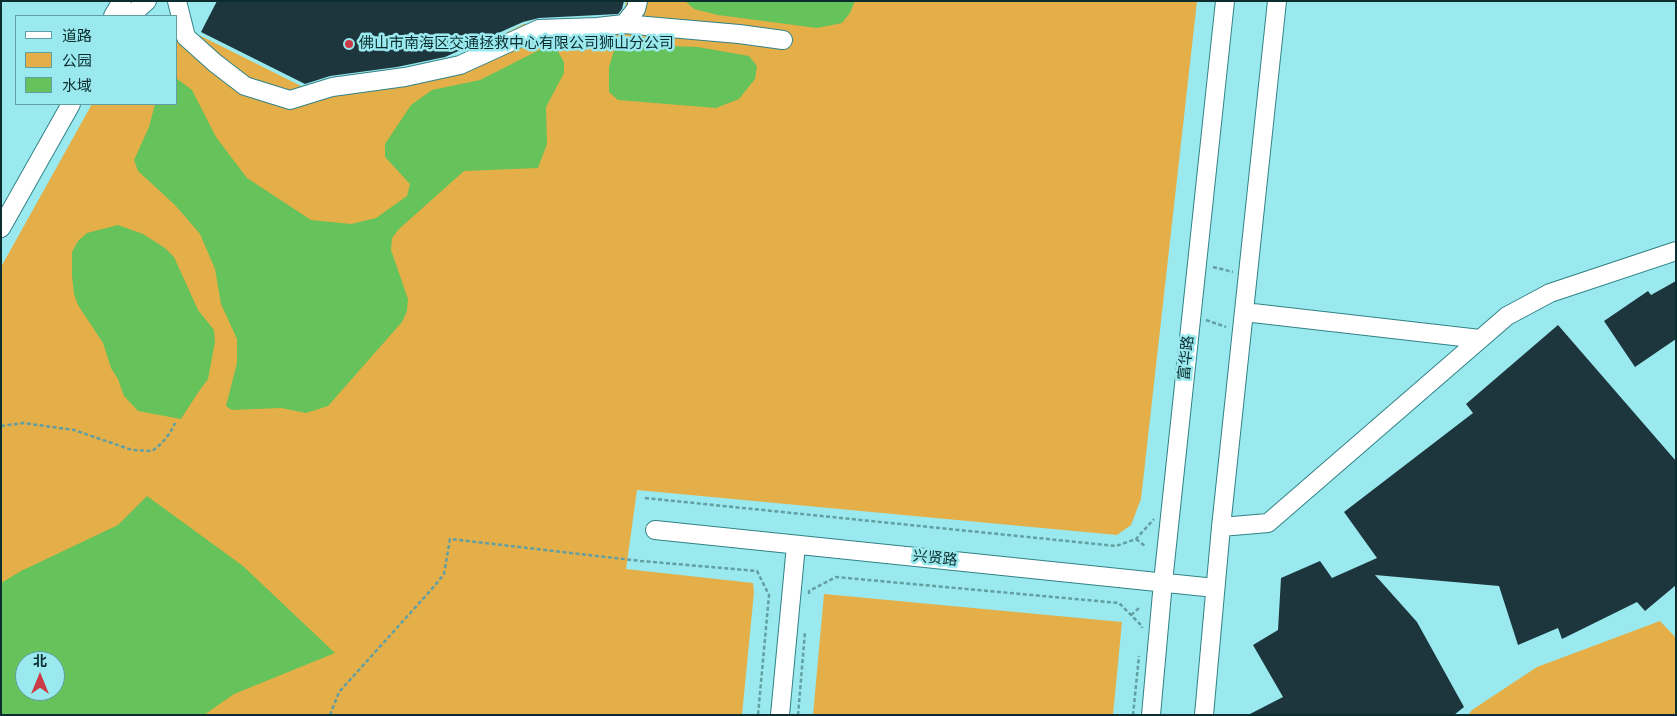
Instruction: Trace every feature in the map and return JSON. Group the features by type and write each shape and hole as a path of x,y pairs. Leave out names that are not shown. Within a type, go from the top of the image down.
{"street":[{"path":"114,15 122,1"},
{"path":"131,15 147,1"},
{"path":"177,1 186,36 215,63 244,86 290,100 332,87 405,77 460,64 539,29 624,24 783,40"},
{"path":"624,24 636,9 638,1"},
{"name":"富华路","path":"1151,715 1163,582 1225,1"},
{"path":"1204,715 1221,526 1276,1"},
{"path":"1,228 70,105"},
{"path":"1221,526 1268,523 1507,316 1550,293 1676,251"},
{"path":"1244,312 1480,339"},
{"name":"兴贤路","path":"655,530 1215,588"},
{"path":"780,715 796,545"}],"path":[{"path":"1213,267 1239,274"},
{"path":"1206,320 1233,330"},
{"path":"1,426 23,423 74,430 132,450 152,451 160,446 172,431 175,423"},
{"path":"645,498 1116,546 1136,539 1155,517"},
{"path":"330,715 339,692 444,574 450,539 641,561 757,571 769,595 758,715"},
{"path":"1136,539 1145,546"},
{"path":"808,601 809,592 836,576 1119,603 1142,626 1141,635"},
{"path":"1131,615 1139,608"},
{"path":"798,715 806,629"},
{"path":"1133,715 1139,655"}],"green space":[{"path":"626,1 1197,1 1141,499 1131,525 1117,535 637,490 626,569 753,583 754,592 742,715 1,715 1,267 91,105 178,105 178,33 201,36 307,89 445,63 524,24 620,20 624,17"},
{"path":"824,594 1122,622 1113,715 813,715"},
{"path":"1660,621 1676,638 1676,715 1468,715 1472,710 1537,667"}],"water":[{"path":"685,1 855,1 850,13 842,23 817,28 718,15 694,9"},
{"path":"553,43 564,62 564,73 546,107 547,144 538,168 464,171 399,229 392,238 391,250 408,299 407,311 402,322 328,406 306,413 281,408 232,410 226,406 237,363 237,339 221,304 215,269 200,234 175,205 138,171 134,160 149,127 155,105 178,105 178,80 192,90 216,137 247,178 311,220 351,224 376,218 407,196 410,184 385,157 385,144 411,105 432,90 480,80"},
{"path":"616,44 698,47 749,56 757,66 755,79 739,99 716,108 618,100 609,92 609,67"},
{"path":"118,225 143,234 165,248 174,257 198,310 214,330 215,342 208,379 181,419 138,411 124,396 118,379 111,368 103,343 78,305 74,294 72,252 78,241 87,233"},
{"path":"147,496 243,566 335,653 234,694 204,715 1,715 1,583 21,571 118,525"}],"building":[{"name":"佛山市南海区交通拯救中心有限公司狮山分公司","path":"217,1 624,1 622,9 618,14 539,18 523,22 445,57 397,67 330,76 305,84 201,32"},
{"path":"1676,281 1676,339 1635,367 1604,321 1648,291 1651,295"},
{"path":"1558,325 1676,461 1676,585 1645,611 1637,602 1562,639 1558,628 1518,645 1499,586 1375,575 1417,622 1464,707 1454,715 1248,715 1283,697 1253,645 1278,630 1281,578 1320,561 1332,578 1377,558 1344,512 1473,413 1466,404"}],"place":[{"name":"佛山市南海区交通拯救中心有限公司狮山分公司","path":"349,44"}]}
